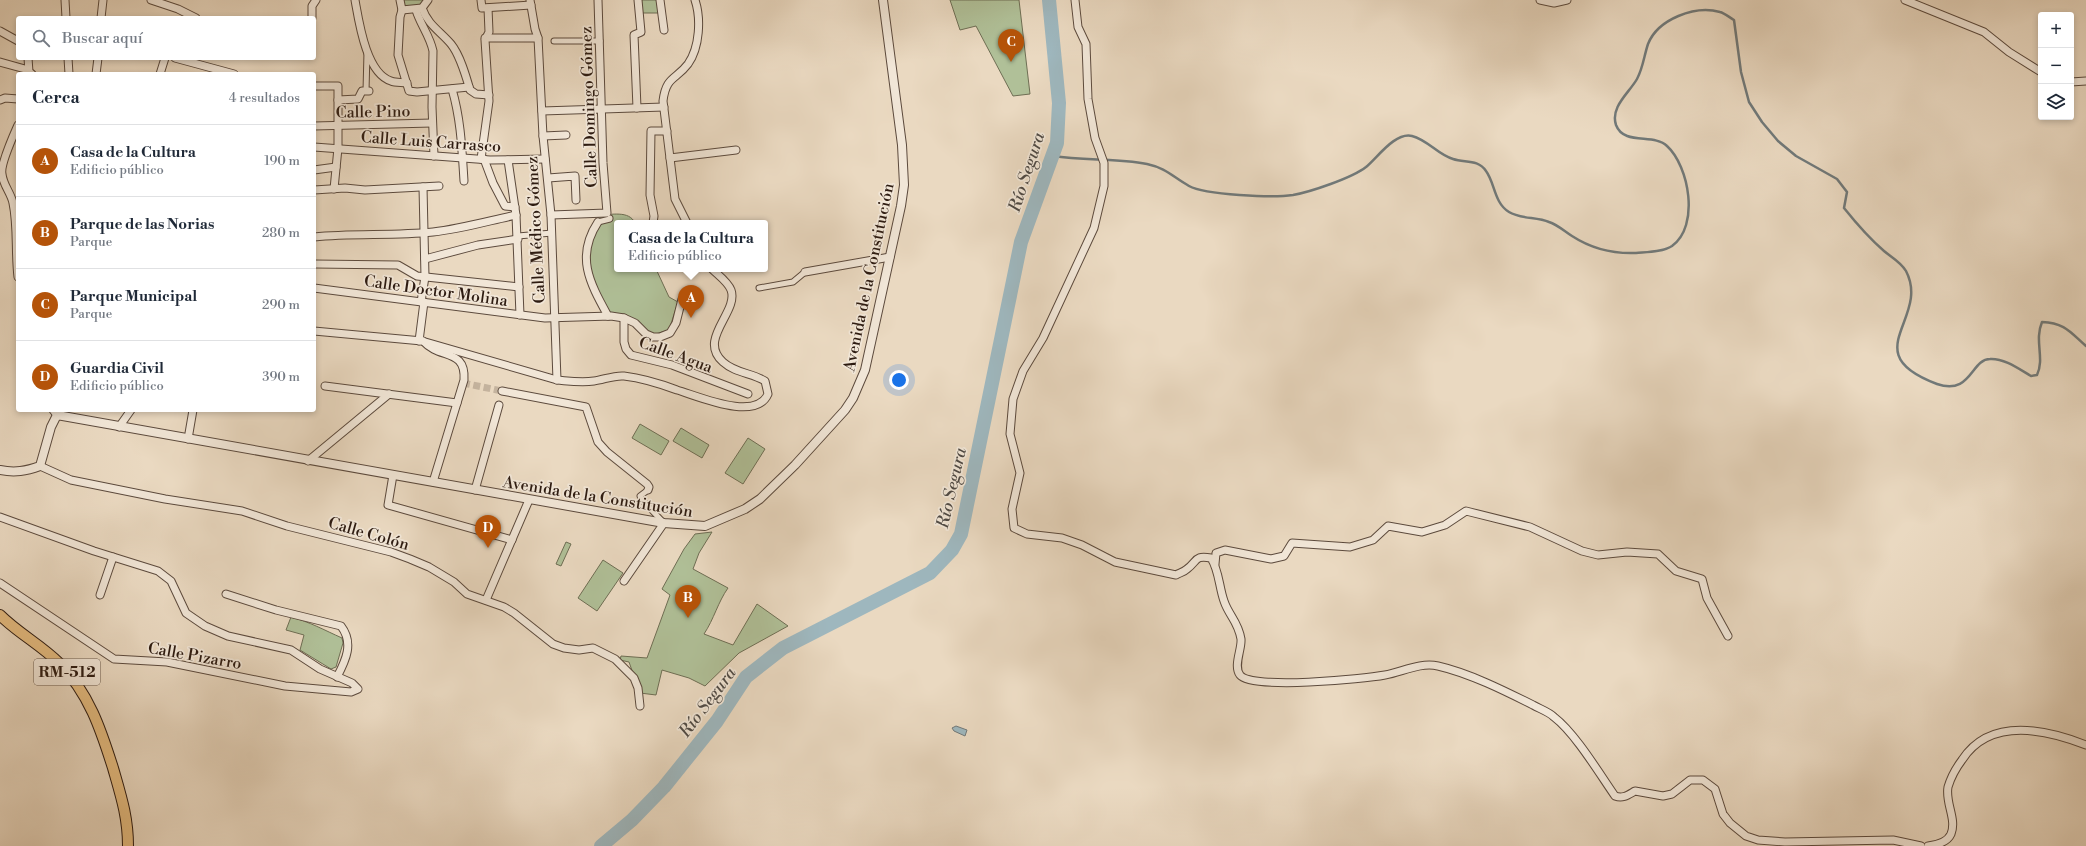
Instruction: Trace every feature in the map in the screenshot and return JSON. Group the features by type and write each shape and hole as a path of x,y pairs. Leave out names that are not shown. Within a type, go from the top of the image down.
{"main road":[{"name":"RM-512","path":"0,615 59,663 78,686 94,713 127,814 128,846"}],"street":[{"path":"65,0 66,16"},
{"path":"101,16 103,0"},
{"path":"151,0 178,9 192,16"},
{"path":"312,16 312,6 316,0"},
{"path":"355,0 360,30 367,52 378,71 385,78 391,81 407,83"},
{"path":"400,0 402,10 400,17 398,55 409,91 431,91 469,87"},
{"path":"402,10 419,9 428,0"},
{"path":"481,0 482,8 531,3"},
{"name":"Calle Domingo Gómez","path":"598,0 603,163 609,215"},
{"path":"637,108 634,35 641,32 638,0"},
{"path":"660,0 664,30"},
{"path":"686,220 675,199 664,107 664,91 669,81 688,64 694,53 699,18 695,0"},
{"name":"Avenida de la Constitución","path":"57,412 119,427 664,523 705,526 745,509 775,484 838,420 853,398 865,370 901,206 904,184 904,160 883,0"},
{"path":"1075,0 1078,27 1086,44 1088,99 1094,138 1104,163 1104,186 1094,228 1043,338 1023,371 1012,399 1010,434 1020,473 1012,509 1012,521 1014,528 1027,534 1062,538 1082,545 1115,562 1176,575 1188,569 1193,561 1202,557 1211,558 1215,564 1225,603 1238,624 1241,641 1237,670 1240,675 1249,681 1289,682 1356,678 1386,675 1412,667 1437,666 1457,672 1511,695 1554,716 1567,730 1614,796 1619,798 1635,791 1663,796 1672,794 1690,780 1698,779 1710,784 1715,789 1723,814 1730,823 1746,836 1758,840 1793,842 1893,840 1921,846"},
{"path":"1540,0 1554,3 1567,0"},
{"path":"1905,0 1984,32 2009,52 2038,70"},
{"name":"Calle Médico Gómez","path":"531,3 534,29 538,38 543,136 551,215 557,380"},
{"path":"488,8 489,32 485,38 489,95 483,159 505,206 515,207"},
{"path":"419,9 433,27 452,45 470,90 476,94 489,95"},
{"path":"419,9 420,24 431,44 433,51 431,91 434,156"},
{"path":"0,31 16,40"},
{"path":"485,38 538,38"},
{"path":"554,41 600,40"},
{"path":"338,100 358,99 362,91 368,91 367,52"},
{"path":"28,60 31,72"},
{"path":"68,60 69,72"},
{"path":"96,72 98,60"},
{"path":"161,72 164,60"},
{"path":"182,60 227,72"},
{"path":"0,62 18,66 29,72"},
{"path":"2074,82 2086,81"},
{"path":"316,86 338,86 339,125 334,189"},
{"path":"452,89 458,111 463,140 464,182"},
{"path":"0,100 5,98 16,99"},
{"path":"542,112 664,107"},
{"name":"Calle Pino","path":"316,126 432,123"},
{"path":"16,130 1,173 13,201 16,222"},
{"path":"653,220 650,196 650,131 667,131"},
{"path":"543,136 566,136"},
{"name":"Calle Luis Carrasco","path":"316,146 463,158 508,160 546,159"},
{"path":"670,158 736,150"},
{"path":"508,160 518,238 520,315"},
{"path":"316,170 336,167"},
{"path":"548,178 575,176 576,200"},
{"path":"316,190 365,190 439,186"},
{"path":"423,187 425,277 421,341 428,348 460,360 465,368 464,380 433,482"},
{"path":"316,237 366,233 424,233 452,229 516,215"},
{"path":"551,215 609,215 610,219 598,222 589,235 587,254 588,277 608,316"},
{"path":"425,259 478,245 552,233"},
{"path":"758,288 793,282 805,272 890,257"},
{"path":"316,264 398,265 417,276 519,287"},
{"path":"316,331 421,341 557,380 580,382 623,376 730,406 755,405 766,398 768,389 765,381 730,367 722,361 717,353 715,339 729,308 732,297 730,289 715,272"},
{"name":"Calle Doctor Molina","path":"316,288 520,315 554,317 608,316 624,318"},
{"path":"624,318 635,323 646,334 653,337 660,337 670,333 676,324 682,299"},
{"name":"Calle Agua","path":"624,318 624,342 626,349 631,355 672,365 748,394"},
{"path":"325,386 457,403"},
{"path":"502,391 586,407 598,442 607,452 649,486 648,490 640,496 664,523 624,581"},
{"path":"308,461 389,394"},
{"path":"475,490 498,405"},
{"path":"0,470 25,472 40,466 50,426 57,412"},
{"path":"119,427 130,412"},
{"path":"188,439 193,412"},
{"name":"Calle Colón","path":"40,466 71,480 165,499 242,511 288,526 391,552 429,567 454,582 467,594 486,600 514,613 553,644 564,648 593,648 615,659 634,678 638,688 640,706"},
{"path":"393,475 388,505 512,540"},
{"path":"486,600 529,500"},
{"path":"1215,564 1216,553 1225,550 1272,559 1284,556 1292,543 1350,547 1374,540 1388,526 1422,532 1445,525 1466,511 1530,527 1582,551 1598,556 1627,552 1658,554 1676,571 1702,578 1707,598 1728,636"},
{"path":"0,517 165,574 176,590 186,613 205,626 228,636 291,650 320,669 337,677 346,657 348,645 347,634 340,626 276,610 226,594"},
{"path":"100,595 113,557"},
{"name":"Calle Pizarro","path":"0,583 114,660 168,662 285,686 351,692 358,689 352,683 337,677"},
{"path":"1928,846 1941,843 1951,836 1952,828 1948,809 1948,787 1958,765 1966,753 1978,741 1989,735 2002,731 2022,730 2069,738 2086,745"}],"green space":[{"path":"400,0 428,0 422,8 402,10"},
{"path":"640,0 660,0 663,13 642,13"},
{"path":"950,0 1019,0 1030,94 1013,96 976,26 960,30"},
{"path":"619,214 629,216 632,219 633,220 614,220 614,272 657,272 669,297 678,302 669,330 652,335 607,312 591,275 589,255 591,237 599,215"},
{"path":"640,424 669,441 661,455 632,438"},
{"path":"681,428 709,445 702,458 673,441"},
{"path":"748,438 765,449 743,484 725,473"},
{"path":"712,532 699,553 693,569 728,588 704,634 733,645 757,604 788,626 739,653 705,686 689,678 662,670 656,695 640,693 629,662 620,660 621,656 647,658 670,595 662,589 684,549 695,534"},
{"path":"566,542 571,544 561,566 556,564"},
{"path":"603,560 623,573 597,611 578,598"},
{"path":"291,617 342,638 343,643 336,667 331,669 300,650 304,635 286,630"}],"water":[{"path":"956,726 967,730 965,736 954,731 952,728"}],"waterway":[{"name":"Río Segura","path":"601,846 632,820 664,787 717,721 746,677 783,648 930,573 952,550 961,534 1021,242 1057,143 1059,103 1049,0"},
{"path":"1053,156 1147,164 1164,170 1189,186 1209,192 1256,196 1283,196 1310,191 1351,176 1366,167 1393,141 1406,136 1412,136 1418,138 1448,157 1475,163 1483,167 1489,176 1500,203 1504,208 1513,214 1552,223 1580,241 1602,250 1619,253 1660,251 1672,246 1681,237 1686,225 1689,211 1686,181 1675,155 1667,146 1655,140 1626,135 1620,131 1616,125 1616,112 1621,100 1637,79 1648,44 1660,27 1678,16 1689,12 1710,10 1725,14 1734,20 1741,72 1749,102 1762,122 1778,141 1796,156 1837,179 1847,192 1844,208 1868,236 1884,251 1899,262 1906,271 1911,288 1910,305 1897,347 1901,360 1913,372 1937,384 1948,386 1957,385 1964,381 1978,365 1984,361 1995,359 2006,362 2031,376 2037,375 2040,362 2039,336 2042,322 2062,326 2086,346"}],"tunnel":[{"path":"463,383 502,391"}],"place":[{"name":"Parque Municipal","path":"1011,62"},
{"name":"Casa de la Cultura","path":"691,318"},
{"name":"Guardia Civil","path":"488,548"},
{"name":"Parque de las Norias","path":"688,618"}]}
